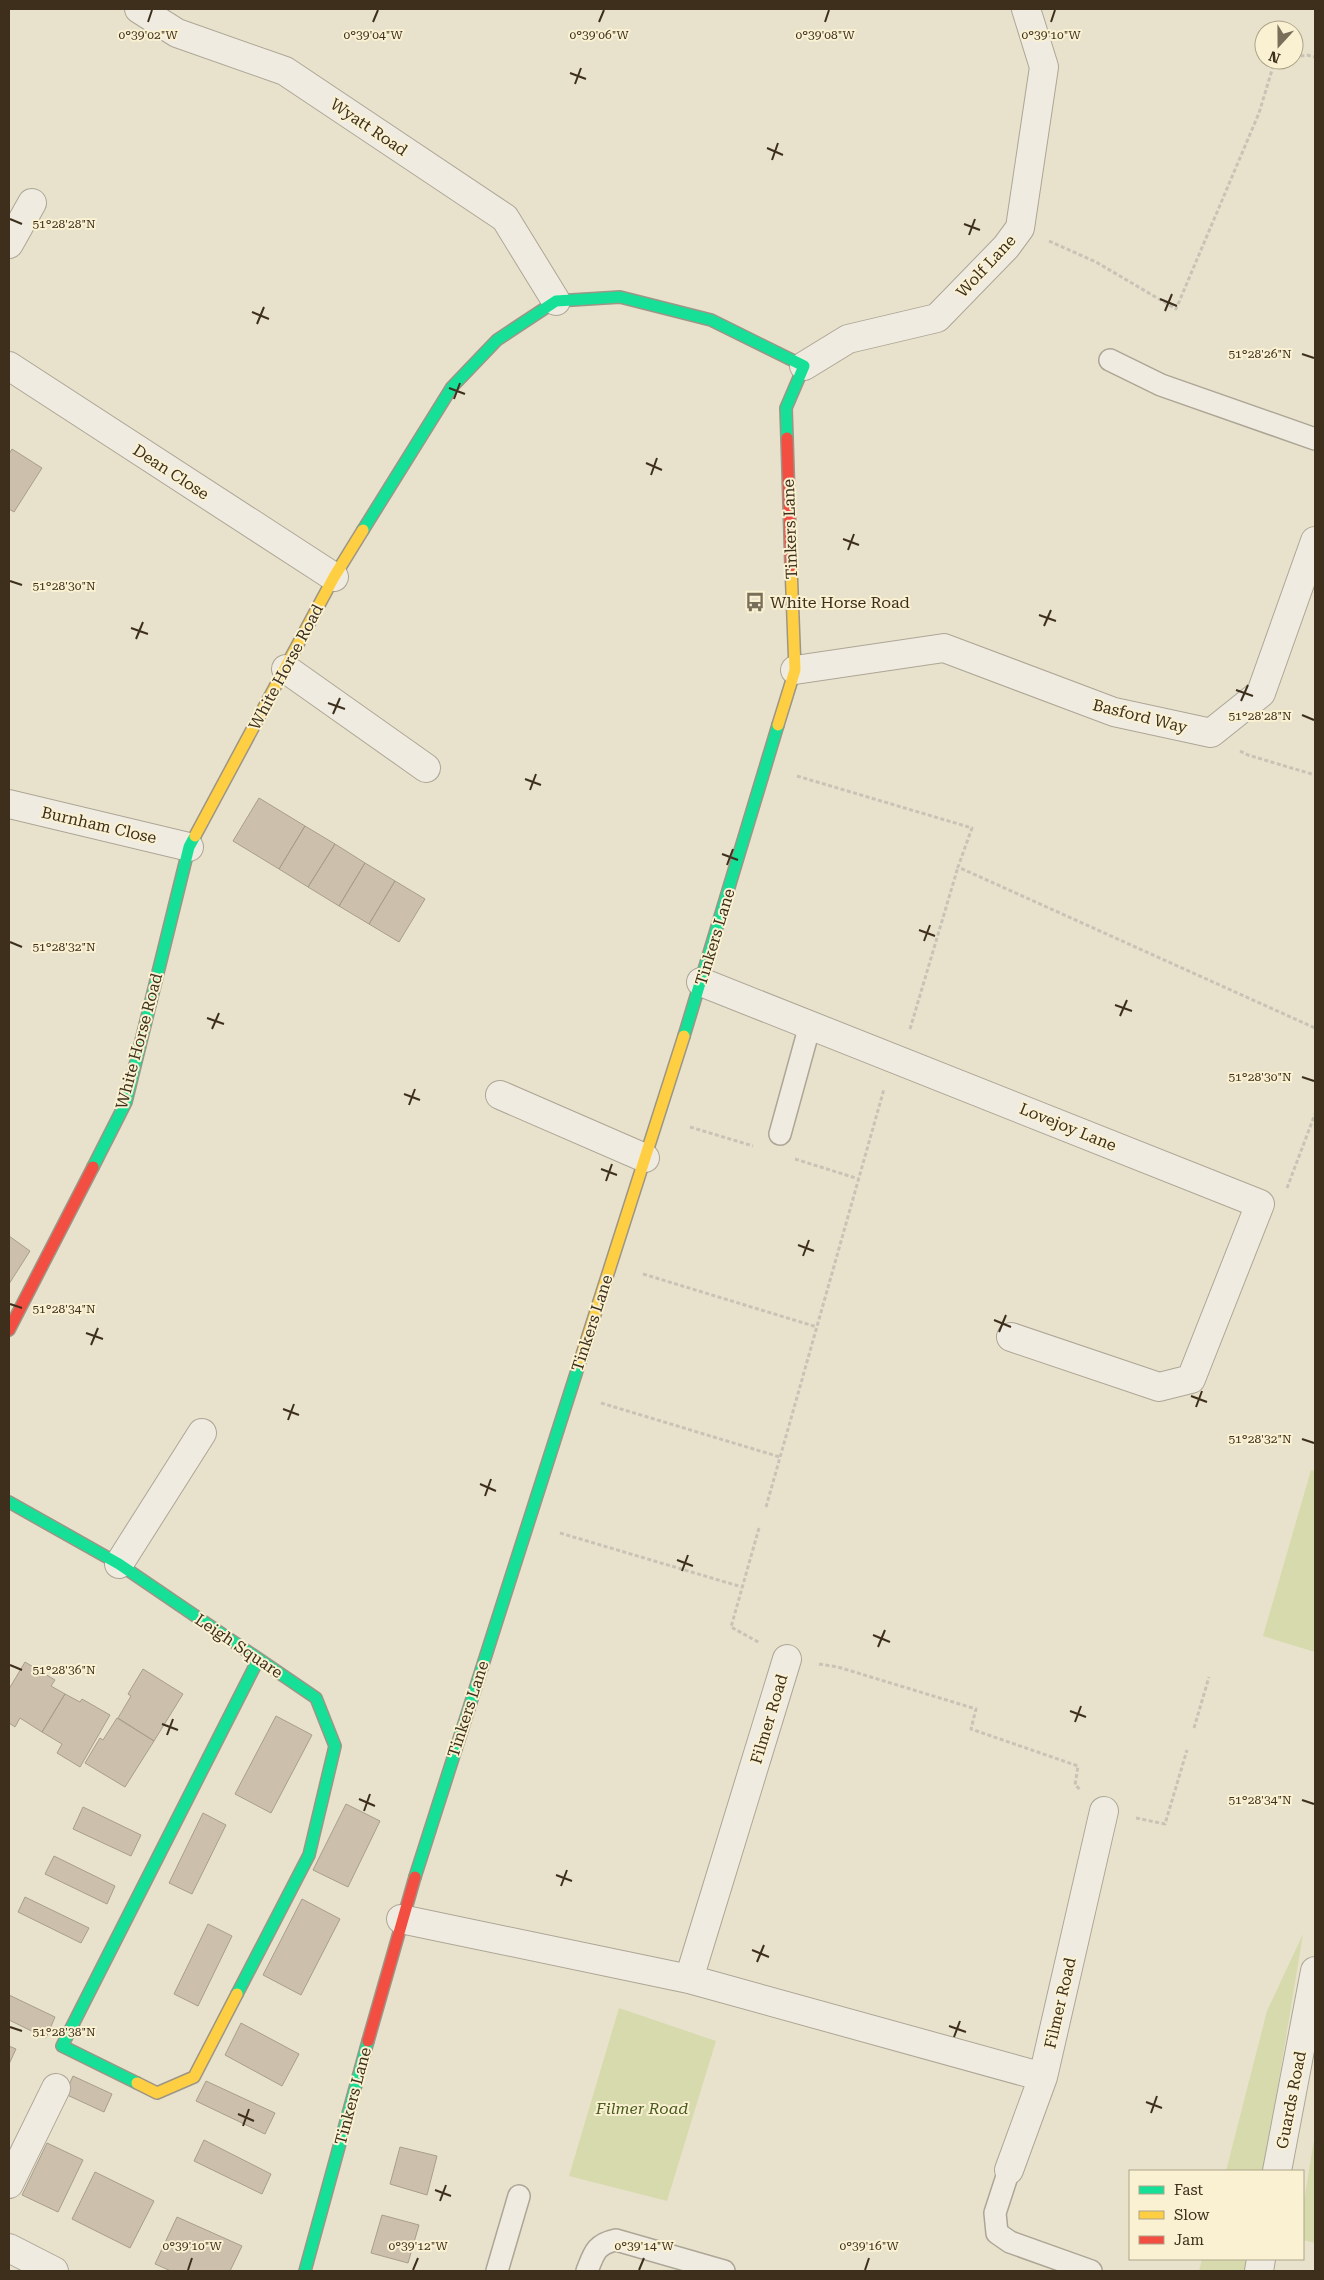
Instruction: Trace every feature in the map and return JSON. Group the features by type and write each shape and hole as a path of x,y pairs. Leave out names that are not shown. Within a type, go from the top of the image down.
{"street":[{"name":"Wyatt Road","path":"139,9 177,34 285,71 504,218 556,301"},
{"name":"Wolf Lane","path":"804,366 848,339 937,318 1006,247 1020,228 1044,67 1026,9"},
{"path":"9,244 32,204"},
{"name":"White Horse Road","path":"9,1330 126,1102 189,847 334,577 452,388 497,340 556,301 620,297 711,320 804,366"},
{"name":"Dean Close","path":"9,366 334,577"},
{"name":"Tinkers Lane","path":"305,2271 401,1919 701,982 795,670 786,408 804,366"},
{"path":"1211,733 1261,693 1308,582 1315,541"},
{"name":"Basford Way","path":"795,670 944,648 1114,712 1211,733"},
{"path":"286,669 426,768"},
{"name":"Burnham Close","path":"9,804 189,847"},
{"name":"Lovejoy Lane","path":"701,982 1260,1204"},
{"path":"500,1095 645,1158"},
{"path":"1011,1337 1159,1387 1191,1379 1260,1204"},
{"path":"119,1564 202,1433"},
{"name":"Leigh Square","path":"9,1502 119,1564 316,1698 335,1746 309,1855 194,2077 157,2093 62,2046 258,1660"},
{"name":"Filmer Road","path":"690,1979 787,1659"},
{"name":"Filmer Road","path":"1009,2170 1044,2077 1104,1811"},
{"path":"401,1919 690,1979 1044,2077"},
{"name":"Guards Road","path":"1277,2170 1315,1971"},
{"path":"9,2184 56,2088"},
{"path":"9,2248 54,2271"}],"lane":[{"path":"1110,360 1161,385 1315,439"},
{"path":"780,1134 810,1026"},
{"path":"1009,2170 994,2214 997,2233 1010,2242 1091,2271"},
{"path":"498,2271 519,2196"},
{"path":"587,2271 594,2255 603,2243 616,2240 724,2271"}],"path":[{"path":"1020,228 1096,262 1176,309 1258,113 1272,70"},
{"path":"1211,733 1248,755 1315,775"},
{"path":"766,766 972,828 958,867 906,1041 893,1058 766,1507"},
{"path":"958,867 1315,1028"},
{"path":"1260,1204 1289,1186 1315,1114"},
{"path":"611,1264 817,1327"},
{"path":"570,1393 780,1457"},
{"path":"528,1524 742,1587"},
{"path":"760,1528 731,1627 787,1659 838,1667 976,1709 971,1729 1078,1766 1074,1785 1104,1811 1164,1824 1187,1750"},
{"path":"1194,1728 1209,1677"}],"green space":[{"path":"1311,1470 1315,1471 1315,1652 1263,1636"},
{"path":"1303,1934 1264,2170 1226,2170 1267,2011"},
{"name":"Filmer Road","path":"619,2008 716,2041 667,2201 569,2176"},
{"path":"1315,2134 1315,2243 1304,2240 1304,2201"},
{"path":"1202,2260 1250,2260 1248,2271 1199,2271"}],"building":[{"path":"12,449 42,468 14,512 9,509 9,454"},
{"path":"259,798 305,826 279,869 233,841"},
{"path":"305,826 335,844 308,887 279,869"},
{"path":"335,844 365,863 339,906 308,887"},
{"path":"365,863 395,881 369,924 339,906"},
{"path":"395,881 425,899 399,942 369,924"},
{"path":"9,1236 30,1251 9,1284"},
{"path":"25,1662 55,1680 51,1686 65,1694 42,1732 20,1718 15,1727 9,1723 9,1689"},
{"path":"143,1669 183,1694 154,1741 118,1718 131,1696 128,1694"},
{"path":"65,1694 80,1702 82,1699 110,1715 80,1767 57,1753 62,1744 42,1732"},
{"path":"276,1716 312,1735 271,1813 235,1794"},
{"path":"117,1718 154,1741 125,1787 85,1763 100,1738 103,1740"},
{"path":"346,1804 380,1821 348,1887 313,1870"},
{"path":"83,1807 141,1835 131,1856 73,1829"},
{"path":"203,1813 226,1825 192,1894 169,1883"},
{"path":"54,1856 115,1886 107,1904 45,1874"},
{"path":"25,1897 89,1928 81,1943 18,1912"},
{"path":"302,1899 340,1919 301,1995 263,1975"},
{"path":"208,1924 232,1936 198,2006 174,1994"},
{"path":"9,1995 55,2017 46,2038 9,2020"},
{"path":"241,2023 299,2054 282,2086 225,2055"},
{"path":"9,2046 16,2049 9,2064"},
{"path":"73,2076 112,2094 104,2112 65,2094"},
{"path":"206,2081 275,2113 265,2134 196,2101"},
{"path":"204,2140 271,2174 262,2194 194,2161"},
{"path":"47,2143 83,2160 58,2212 22,2195"},
{"path":"400,2147 437,2156 427,2195 390,2184"},
{"path":"95,2172 154,2201 130,2248 72,2219"},
{"path":"382,2215 419,2225 408,2263 371,2253"},
{"path":"177,2217 242,2246 230,2271 171,2271 155,2264"}],"traffic: fast":[{"path":"363,530 452,387 497,340 556,301 620,297 711,320 804,366 786,408 787,438"},
{"path":"684,1036 778,725"},
{"path":"93,1167 126,1102 189,847 195,836"},
{"path":"415,1877 581,1358"},
{"path":"9,1502 119,1564 316,1698 335,1746 309,1855 237,1994"},
{"path":"137,2083 62,2046 258,1660"},
{"path":"305,2271 368,2041"}],"traffic: slow":[{"path":"195,836 334,577 363,530"},
{"path":"778,725 795,670 791,566"},
{"path":"581,1358 684,1036"},
{"path":"137,2083 157,2093 194,2077 237,1994"}],"traffic: jam":[{"path":"787,438 791,566"},
{"path":"9,1330 93,1167"},
{"path":"368,2041 415,1877"}],"place":[{"name":"White Horse Road","path":"755,602"}]}
